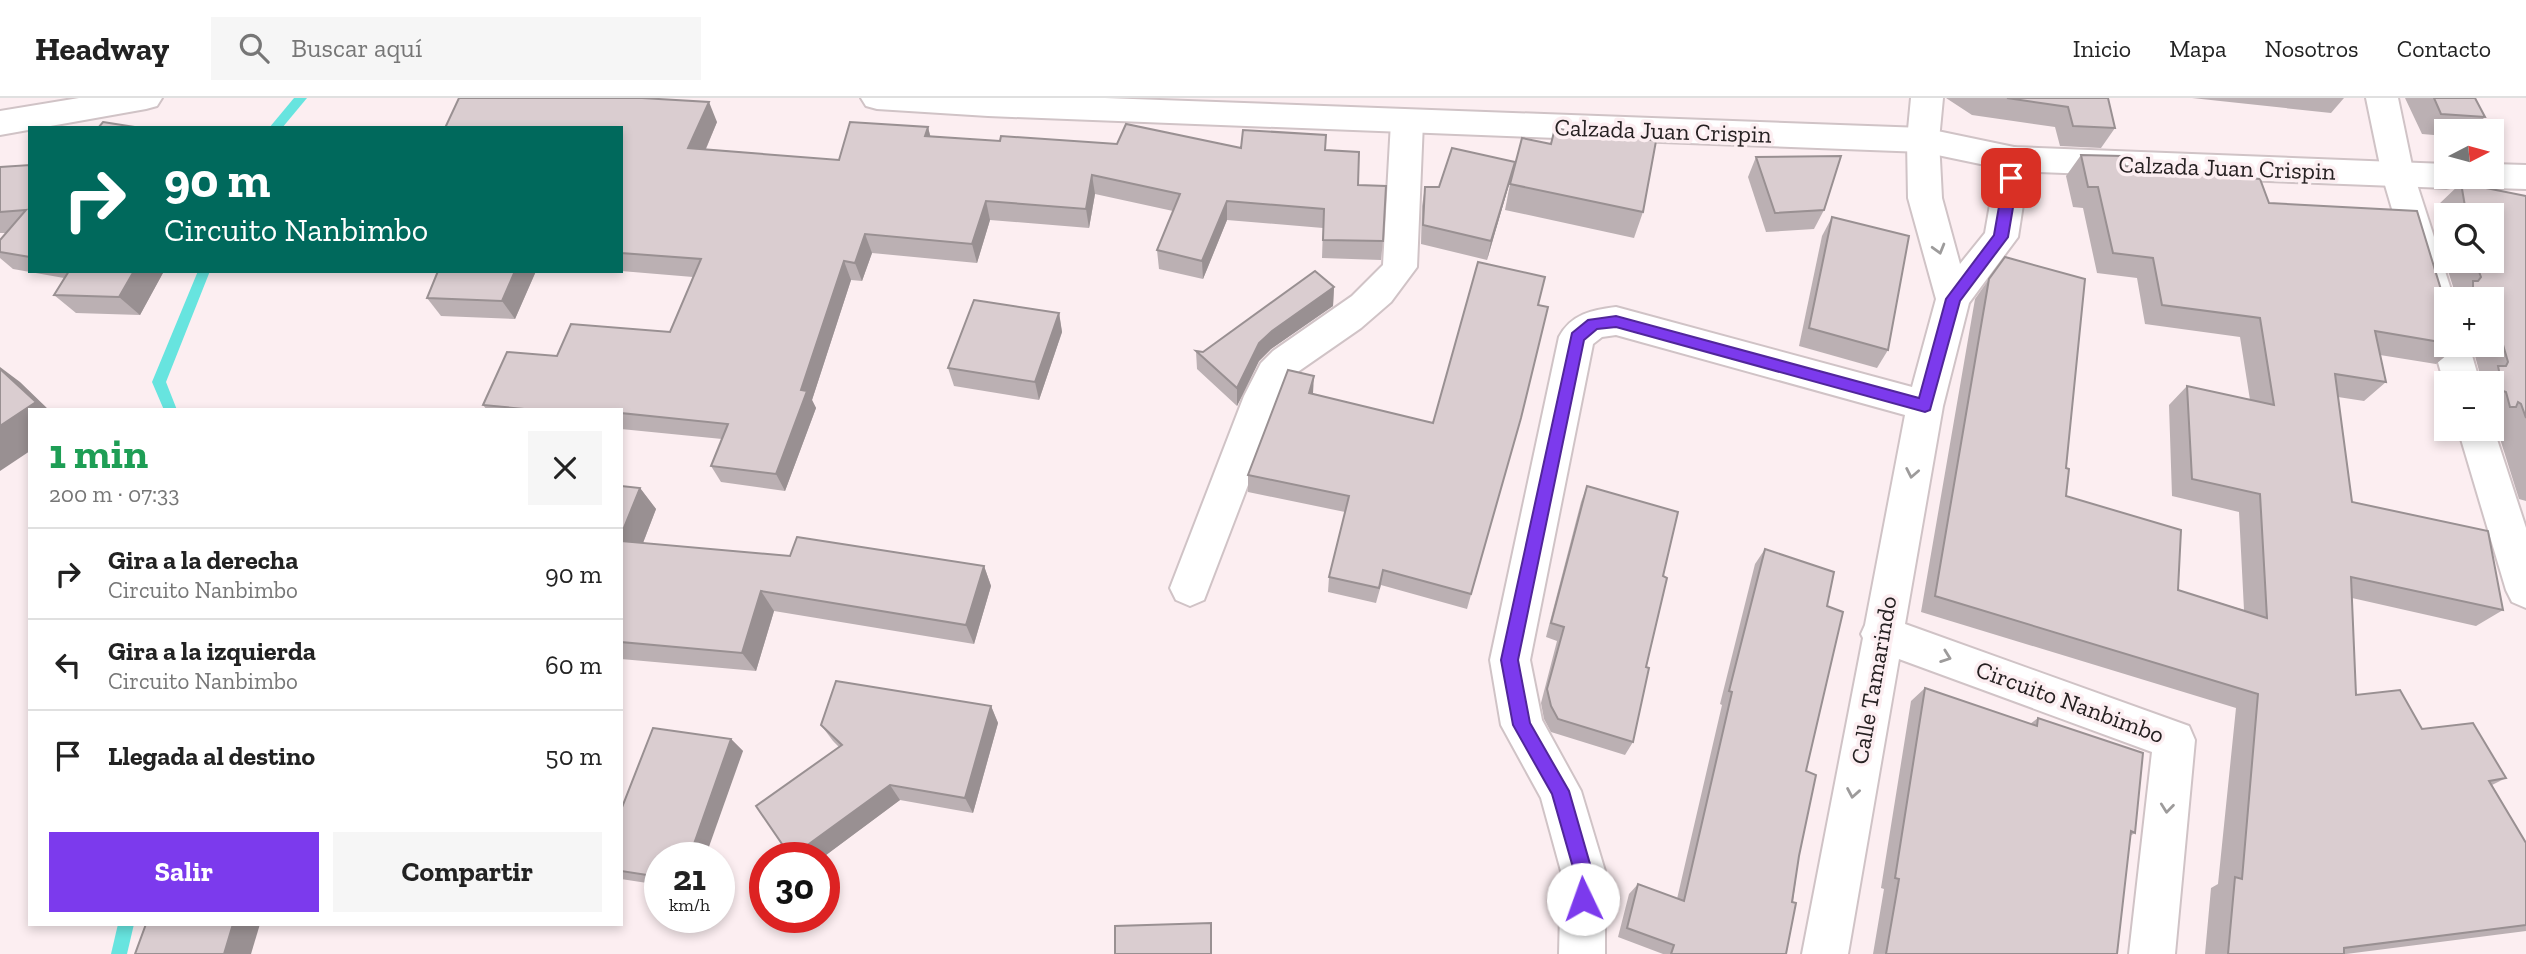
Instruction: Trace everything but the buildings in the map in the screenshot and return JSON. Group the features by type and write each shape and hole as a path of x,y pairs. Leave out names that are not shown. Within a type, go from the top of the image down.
{"street":[{"path":"0,123 146,98"},
{"name":"Calzada Juan Crispin","path":"877,98 1407,122 1923,141 2014,159 2434,176"},
{"path":"1927,98 1923,141 1924,198 1953,299"},
{"path":"2382,98 2399,175 2434,291"},
{"path":"1190,588 1273,373 1393,280 1399,267 1407,122"},
{"path":"1582,954 1583,871 1560,791 1522,725 1510,660 1577,337 1593,324 1616,321 1925,405 1953,299 2001,237 2014,159"},
{"name":"Calle Tamarindo","path":"1825,954 1881,634 1925,405"},
{"path":"2480,441 2526,590"},
{"name":"Circuito Nanbimbo","path":"1881,634 2174,740 2152,954"}],"waterway":[{"path":"277,126 301,98"},
{"path":"170,408 159,382 203,273"},
{"path":"119,954 126,926"}],"route":[{"path":"1583,899 1583,871 1560,791 1522,725 1510,660 1577,337 1593,324 1616,321 1925,405 1953,299 2001,237 2011,178"}]}
